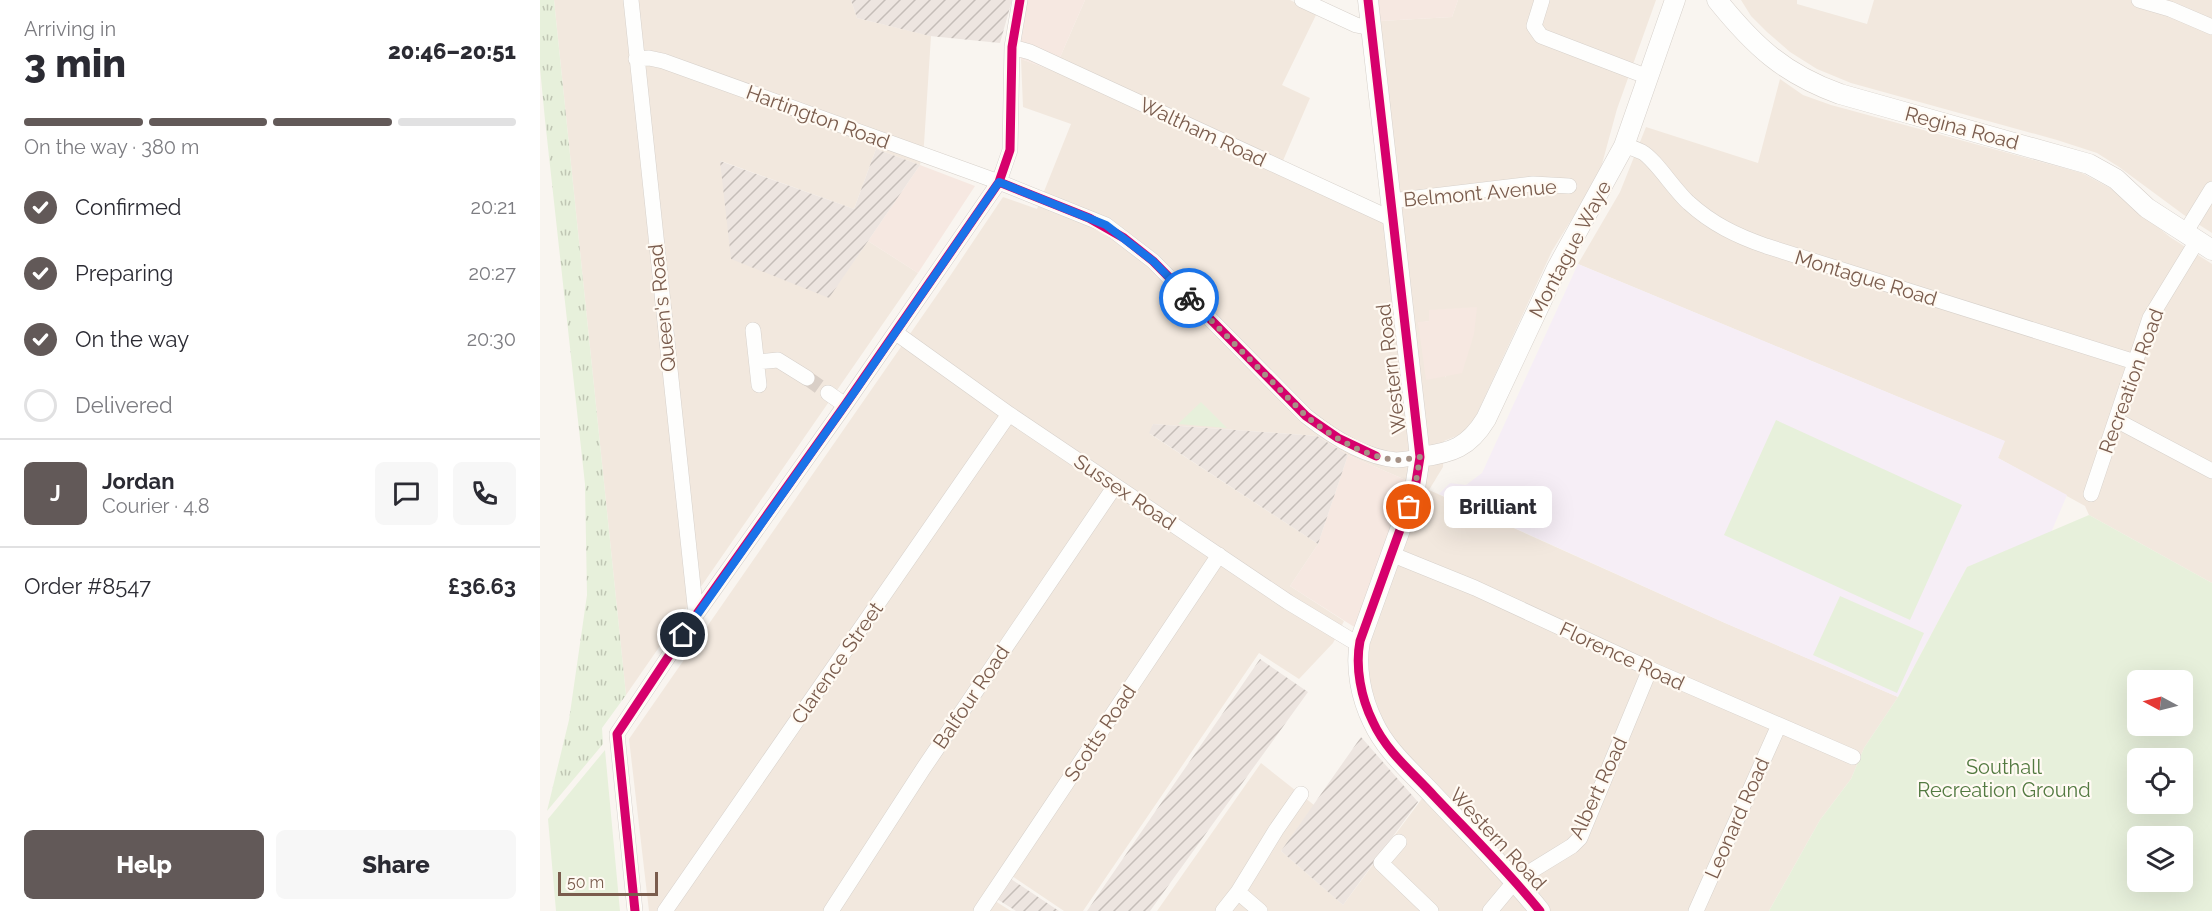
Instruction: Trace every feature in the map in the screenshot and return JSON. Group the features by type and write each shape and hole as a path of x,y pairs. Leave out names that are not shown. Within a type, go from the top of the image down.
{"street":[{"name":"Queen's Road","path":"631,0 640,103 696,615"},
{"path":"635,911 617,734 696,615 896,333 999,182 1010,150 1012,47 1020,0"},
{"path":"1302,0 1356,25 1371,28"},
{"name":"Western Road","path":"1368,0 1420,457 1415,488 1360,641 1357,661 1363,693 1372,722 1390,749 1515,881 1540,911"},
{"path":"1542,0 1534,26 1541,36 1648,77"},
{"name":"Montague Waye","path":"1420,457 1453,450 1465,444 1477,434 1486,419 1557,268 1624,146 1675,0"},
{"name":"Regina Road","path":"1717,0 1753,42 1775,61 1802,78 1840,94 2089,164 2116,179 2147,208 2198,241"},
{"path":"2139,0 2170,9 2212,27"},
{"name":"Waltham Road","path":"1012,47 1041,57 1391,210"},
{"name":"Hartington Road","path":"636,59 650,58 663,61 999,182 1089,218 1124,238 1153,261 1306,416 1321,428 1376,456 1402,460 1420,457"},
{"name":"Montague Road","path":"1624,146 1641,151 1648,156 1672,187 1689,203 1707,218 1733,234 2135,362"},
{"name":"Belmont Avenue","path":"1391,210 1533,184 1569,186"},
{"name":"Recreation Road","path":"2091,494 2153,312 2198,241 2212,189"},
{"path":"753,330 759,385"},
{"name":"Sussex Road","path":"896,333 1009,414 1288,602 1351,640 1360,641"},
{"path":"757,362 778,360 807,378"},
{"path":"828,393 845,405"},
{"name":"Clarence Street","path":"665,911 1009,414"},
{"path":"2116,420 2212,471"},
{"name":"Balfour Road","path":"831,911 923,769 1115,486"},
{"name":"Florence Road","path":"1391,554 1475,588 1650,669 1853,757"},
{"name":"Scotts Road","path":"981,911 1219,555"},
{"name":"Albert Road","path":"1490,911 1515,881 1572,846 1580,838 1650,669"},
{"name":"Leonard Road","path":"1696,911 1779,725"},
{"path":"1223,911 1238,892 1301,794"},
{"path":"1399,842 1381,862 1420,907"},
{"path":"1238,892 1260,911"}],"shaded area":[{"path":"554,0 851,0 857,18 931,36 924,144 920,165 876,149 854,209 721,161 828,298 868,241 918,273 626,695"},
{"path":"851,0 1012,0 1000,43 930,36 857,18"},
{"path":"1024,0 1085,0 1054,71 1021,59 1021,12"},
{"path":"1085,0 1290,0 1317,13 1282,85 1310,98 1282,163 1401,219 1380,21 1452,17 1458,0 1656,0 1617,109 1599,175 1552,251 1469,431 1444,441 1443,467 1429,490 1725,623 1898,697 1864,748 1851,779 1820,820 1769,911 1157,911 1261,763 1314,805 1281,851 1343,905 1432,785 1382,728 1367,675 1362,632 1422,487 1348,455 1317,436 1153,424 1150,434 1318,544 1290,586 1344,621 1333,643 1299,679 1259,653 1083,911 1064,911 1009,874 992,899 1011,911 649,911 629,739 1003,197 1037,209 1071,124 1023,107 1021,59 1054,71","holes":["1430,310 1446,378 1418,323 1429,321"]},
{"path":"1378,0 1458,0 1452,17 1380,21"},
{"path":"1741,0 1797,0 1797,4 1867,24 1874,0 2212,0 2212,233 2097,153 1851,83 1817,69 1790,52 1767,32 1751,16"},
{"path":"1780,79 1803,95 1831,105 2082,173 2110,188 2170,237 2212,264 2212,583 2089,515 2085,506 1998,458 2004,441 1578,264 1620,192 1646,127 1758,163"},
{"path":"876,149 920,165 829,298 731,259 720,161 854,209"},
{"path":"920,165 975,186 918,273 868,241"},
{"path":"1578,264 2005,441 1998,458 2067,495 2050,535 1967,567 1898,697 1725,623 1439,494 1450,483 1466,485 1482,473"},
{"path":"1477,307 1474,334 1462,373 1426,380 1418,322 1429,321 1429,310"},
{"path":"1153,424 1317,436 1348,455 1318,544 1149,433"},
{"path":"1348,455 1422,487 1362,632 1290,586 1318,544"},
{"path":"1260,659 1308,692 1150,911 1087,911"},
{"path":"1361,737 1418,802 1343,905 1281,851"},
{"path":"1011,879 1059,911 1016,911 997,899"}],"green space":[{"path":"540,0 554,0 626,695 602,728 603,744 547,811 569,720 587,595 585,484 540,68"},
{"path":"1201,402 1227,428 1178,424"},
{"path":"1776,420 1962,505 1910,620 1724,535"},
{"name":"Southall Recreation Ground","path":"2089,515 2212,583 2212,911 1769,911 1820,820 1851,779 1864,748 1898,697 1967,567"},
{"path":"1840,596 1924,633 1897,693 1813,655"},
{"path":"605,750 620,911 556,911 548,819"}],"tunnel":[{"path":"807,378 828,393"}],"cycle path":[{"path":"635,911 617,734 696,615 999,182 1010,150 1012,47 1020,0"},
{"path":"1368,0 1420,457 1415,488 1360,641 1358,661 1360,682 1365,703 1378,733 1392,752 1540,911"},
{"path":"999,182 1089,218 1124,238 1153,261 1306,416 1338,438 1376,456"}],"way so far":[{"path":"1189,298 1306,416 1321,428 1376,456 1394,460 1420,457 1409,507"}],"place":[{"name":"Brilliant","path":"1409,507"}],"route":[{"path":"683,635 999,182 1106,225 1153,261 1189,298"}]}
